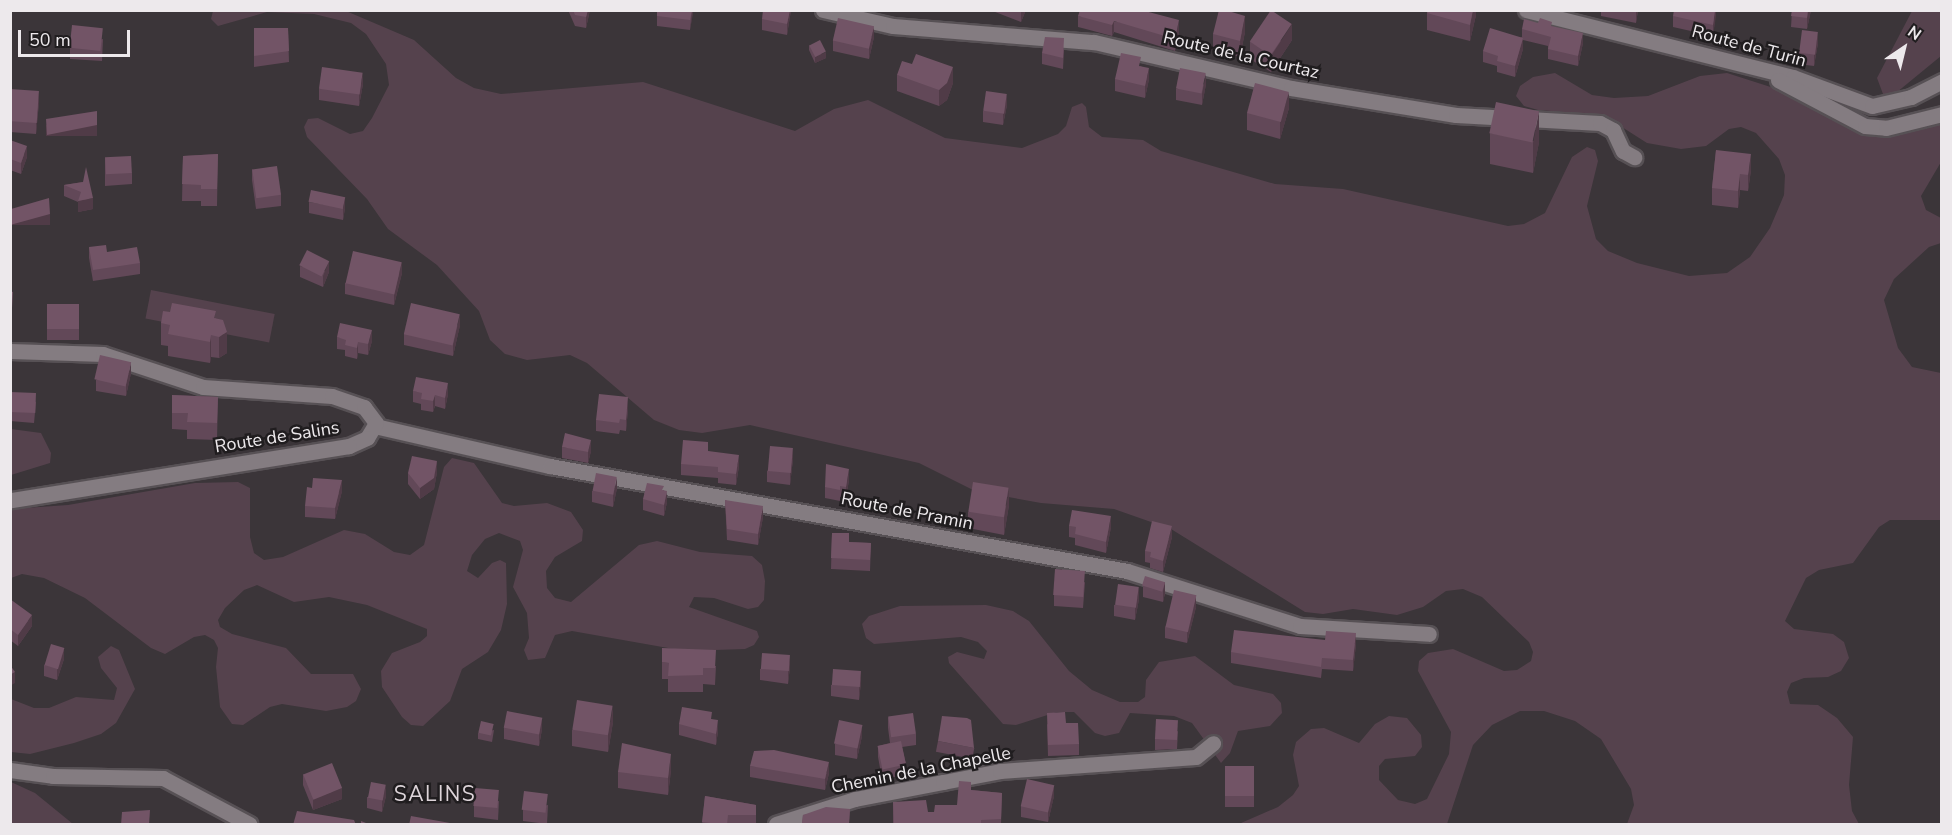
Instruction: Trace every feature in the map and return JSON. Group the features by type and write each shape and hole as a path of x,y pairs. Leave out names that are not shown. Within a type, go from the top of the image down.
{"street":[{"name":"Route de la Courtaz","path":"823,10 893,26 1094,42 1292,88 1445,114 1600,123 1613,130 1623,151 1634,157"},
{"name":"Route de Turin","path":"1526,10 1811,82 1856,101 1889,105 1941,81"},
{"path":"1772,73 1775,79 1865,126 1886,128 1941,114"},
{"name":"Route de Salins","path":"10,351 103,354 203,387 332,396 368,409 376,419 375,426 367,438 349,446 10,500"},
{"name":"Route de Pramin","path":"375,426 550,466 1127,571 1300,626 1429,634"},
{"name":"Chemin de la Chapelle","path":"777,825 855,799 1000,771 1196,757 1213,743"},
{"path":"10,770 53,776 163,778 249,825"}],"shaded area":[{"path":"213,11 346,11 414,40 456,78 474,88 501,94 643,82 795,131 834,109 868,100 945,138 1022,148 1058,134 1066,126 1072,107 1082,103 1086,107 1089,127 1102,137 1143,140 1161,151 1275,184 1343,189 1508,226 1524,224 1545,213 1572,157 1587,147 1595,150 1598,161 1587,206 1596,239 1608,251 1637,263 1689,276 1727,273 1750,257 1770,228 1784,195 1785,175 1779,159 1756,133 1741,127 1729,129 1706,146 1681,149 1647,143 1603,115 1538,110 1524,106 1516,96 1520,86 1533,77 1555,73 1592,95 1614,98 1648,96 1700,76 1727,73 1873,120 1941,121 1941,162 1921,196 1926,210 1941,218 1941,243 1929,247 1894,279 1884,300 1898,348 1912,367 1941,373 1941,520 1890,520 1879,527 1853,563 1819,570 1806,578 1785,621 1794,629 1833,634 1844,642 1849,658 1841,671 1828,677 1804,678 1791,683 1787,692 1790,704 1818,705 1837,718 1853,737 1849,785 1852,811 1859,824 1627,824 1634,805 1631,789 1601,739 1575,721 1544,711 1520,711 1492,725 1473,745 1447,824 1204,824 1241,823 1278,807 1293,795 1299,786 1293,755 1296,742 1311,729 1324,728 1359,743 1375,724 1389,716 1407,718 1421,735 1422,747 1415,756 1385,759 1379,766 1379,780 1398,800 1415,804 1427,799 1449,754 1451,732 1418,671 1419,661 1428,653 1453,649 1504,671 1517,670 1531,661 1533,652 1529,642 1482,597 1463,589 1446,591 1423,607 1397,615 1353,609 1323,614 1305,612 1171,529 1114,509 1041,503 975,491 919,463 750,425 702,433 679,430 654,420 587,363 570,355 527,360 505,354 490,340 479,311 437,265 388,229 367,199 307,137 304,127 308,119 318,118 350,134 363,131 372,118 389,85 386,64 366,34 351,23 314,14 267,12 218,26 211,19"},
{"path":"1912,11 1941,11 1941,56 1891,97 1883,94 1877,78"},
{"path":"151,290 275,314 269,343 145,318"},
{"path":"11,429 41,433 51,453 50,463 11,475"},
{"path":"452,458 474,463 502,503 514,506 547,503 571,512 583,530 582,541 555,557 546,571 547,588 555,598 571,602 639,545 657,541 700,552 752,556 762,565 765,581 764,600 758,607 748,609 714,598 694,597 689,607 757,631 759,637 754,645 745,649 685,651 572,631 555,635 545,658 528,660 524,650 529,638 527,613 513,587 523,550 520,541 499,533 485,539 472,555 467,571 478,578 492,563 500,560 506,563 507,604 501,630 488,652 462,669 450,701 423,726 411,725 402,717 382,687 381,671 392,653 420,642 427,636 427,629 367,605 329,597 294,602 257,585 244,590 225,608 218,620 220,627 232,634 286,648 311,674 353,674 361,689 356,701 347,707 326,711 282,704 270,707 243,725 232,724 220,707 216,667 218,648 214,640 205,635 194,637 165,654 151,648 85,598 44,578 22,574 11,578 11,509 68,505 195,483 238,482 250,488 250,537 254,553 264,560 283,557 344,530 365,534 394,552 410,555 424,545 444,467"},
{"path":"986,605 1013,611 1029,621 1069,671 1092,690 1120,702 1138,702 1145,697 1146,680 1159,662 1195,656 1234,685 1273,694 1281,703 1282,713 1270,726 1238,731 1230,753 1221,763 1192,723 1174,716 1130,713 1119,733 1105,736 1095,733 1074,712 1057,712 1016,725 1003,724 949,663 948,657 957,652 984,659 987,651 978,642 961,637 874,644 866,638 862,624 869,616 900,606"},
{"path":"111,646 119,650 135,689 116,723 101,734 74,743 30,754 11,752 11,699 34,708 49,708 76,697 114,700 117,688 101,668 98,657"},
{"path":"11,782 35,793 73,824 11,824"}],"building":[{"path":"573,10 588,10 586,17 575,15"},
{"path":"657,10 692,10 690,20 657,16"},
{"path":"763,10 790,10 787,24 762,19"},
{"path":"1080,10 1141,10 1179,20 1175,39 1114,21 1112,25 1078,16"},
{"path":"1219,10 1245,16 1240,41 1213,34"},
{"path":"1271,10 1292,24 1270,55 1250,42"},
{"path":"1428,10 1473,10 1470,25 1427,13"},
{"path":"1674,10 1715,10 1713,25 1673,16"},
{"path":"1792,10 1808,10 1807,18 1791,16"},
{"path":"838,18 874,26 869,49 833,40"},
{"path":"1540,18 1552,22 1551,26 1583,33 1578,56 1548,49 1551,37 1522,29 1524,19 1538,23"},
{"path":"72,25 103,28 100,51 70,48"},
{"path":"254,28 288,28 289,51 254,56"},
{"path":"1490,28 1523,38 1515,66 1497,61 1498,56 1483,51"},
{"path":"1802,30 1818,32 1815,55 1799,53"},
{"path":"1045,37 1064,38 1063,58 1042,53"},
{"path":"820,40 826,52 815,57 809,45"},
{"path":"1121,53 1141,57 1139,66 1149,68 1145,86 1115,79"},
{"path":"916,54 953,67 947,83 939,90 897,75 902,61 912,64"},
{"path":"322,67 363,73 360,94 319,89"},
{"path":"1180,68 1206,73 1202,94 1176,89"},
{"path":"1255,83 1289,92 1281,122 1247,113"},
{"path":"10,89 39,91 37,123 10,121"},
{"path":"986,91 1007,94 1004,114 983,111"},
{"path":"1496,102 1539,111 1532,142 1489,133"},
{"path":"97,111 97,125 47,135 46,119"},
{"path":"10,140 27,146 21,163 10,159"},
{"path":"1716,150 1751,154 1748,175 1740,174 1738,191 1712,188"},
{"path":"218,154 217,189 201,189 201,185 182,184 183,156"},
{"path":"131,156 132,173 106,174 105,157"},
{"path":"277,166 281,195 256,198 252,169"},
{"path":"86,167 93,198 78,201 81,192 64,185 83,182"},
{"path":"311,190 345,197 343,209 309,202"},
{"path":"49,198 50,214 10,225 11,209"},
{"path":"106,245 107,252 137,247 140,263 93,270 89,247"},
{"path":"307,250 329,261 322,276 299,265"},
{"path":"353,251 402,262 394,294 346,283"},
{"path":"10,291 13,292 11,323 10,323"},
{"path":"172,303 216,311 214,318 223,320 227,332 219,337 211,335 210,342 168,334 170,325 161,323 163,311 170,312"},
{"path":"411,303 460,314 453,345 404,334"},
{"path":"47,304 79,304 79,329 47,329"},
{"path":"340,323 372,330 368,344 358,342 357,348 345,345 346,340 337,337"},
{"path":"100,355 131,362 126,387 94,379"},
{"path":"416,377 448,383 445,398 435,395 433,401 421,399 422,393 413,391"},
{"path":"10,392 36,393 35,413 10,412"},
{"path":"599,394 628,397 626,420 620,419 619,423 596,420"},
{"path":"172,395 218,397 217,423 187,422 188,413 172,413"},
{"path":"565,433 591,440 588,452 562,447"},
{"path":"683,440 708,442 708,451 739,455 736,474 718,472 718,467 681,464"},
{"path":"770,446 793,448 791,473 768,471"},
{"path":"412,456 437,461 434,478 420,488 408,473"},
{"path":"826,464 849,469 846,487 840,486 840,490 825,487"},
{"path":"596,473 617,477 613,495 593,491"},
{"path":"313,478 342,480 335,508 305,506 307,487 312,488"},
{"path":"973,482 1009,488 1004,517 968,512"},
{"path":"647,483 664,486 662,490 667,491 664,505 643,499"},
{"path":"725,500 763,506 758,534 727,529"},
{"path":"1072,510 1111,516 1106,542 1075,534 1076,527 1069,526"},
{"path":"1152,521 1172,526 1163,561 1150,557 1151,552 1145,551"},
{"path":"832,533 849,533 849,542 871,543 870,560 831,558"},
{"path":"1055,569 1085,571 1083,597 1053,595"},
{"path":"1145,576 1165,582 1162,592 1142,586"},
{"path":"1118,584 1139,587 1136,608 1115,605"},
{"path":"1174,590 1196,595 1188,632 1165,627"},
{"path":"10,599 32,615 18,635 10,629"},
{"path":"1234,630 1325,640 1326,631 1356,633 1353,660 1322,658 1321,667 1231,652"},
{"path":"51,644 64,648 58,669 45,665"},
{"path":"662,648 716,650 715,668 703,668 703,675 668,676 669,663 662,662"},
{"path":"762,653 790,655 789,671 761,669"},
{"path":"10,665 15,672 10,675"},
{"path":"833,669 861,671 860,687 832,685"},
{"path":"577,700 613,706 608,735 572,730"},
{"path":"682,707 712,712 711,719 718,720 716,734 679,724"},
{"path":"507,711 542,718 539,735 504,728"},
{"path":"1065,712 1066,723 1078,723 1079,744 1048,745 1047,713"},
{"path":"913,713 916,734 891,737 888,716"},
{"path":"942,716 971,720 974,748 938,741"},
{"path":"1156,719 1178,720 1177,740 1155,739"},
{"path":"839,720 862,725 857,748 834,743"},
{"path":"481,721 494,724 491,736 478,733"},
{"path":"901,741 906,764 883,769 878,746"},
{"path":"622,743 671,754 668,778 618,772"},
{"path":"774,750 829,762 825,779 750,766 754,751"},
{"path":"332,763 342,788 313,800 303,775"},
{"path":"1225,766 1254,766 1254,796 1225,796"},
{"path":"1027,779 1054,785 1048,813 1021,806"},
{"path":"959,781 971,782 971,790 1002,793 1001,819 981,820 981,825 894,825 893,802 926,800 928,812 934,812 935,805 957,805"},
{"path":"371,782 386,785 383,801 368,798"},
{"path":"475,788 499,790 497,808 473,806"},
{"path":"524,791 548,794 546,813 522,810"},
{"path":"705,796 756,805 756,815 728,815 727,825 702,822"},
{"path":"826,807 850,809 849,823 802,824 803,815"},
{"path":"150,810 149,825 121,825 122,812"},
{"path":"297,811 354,820 356,825 293,825"},
{"path":"411,816 450,823 450,825 409,825"}],"district":[{"name":"SALINS","path":"435,794"}]}
